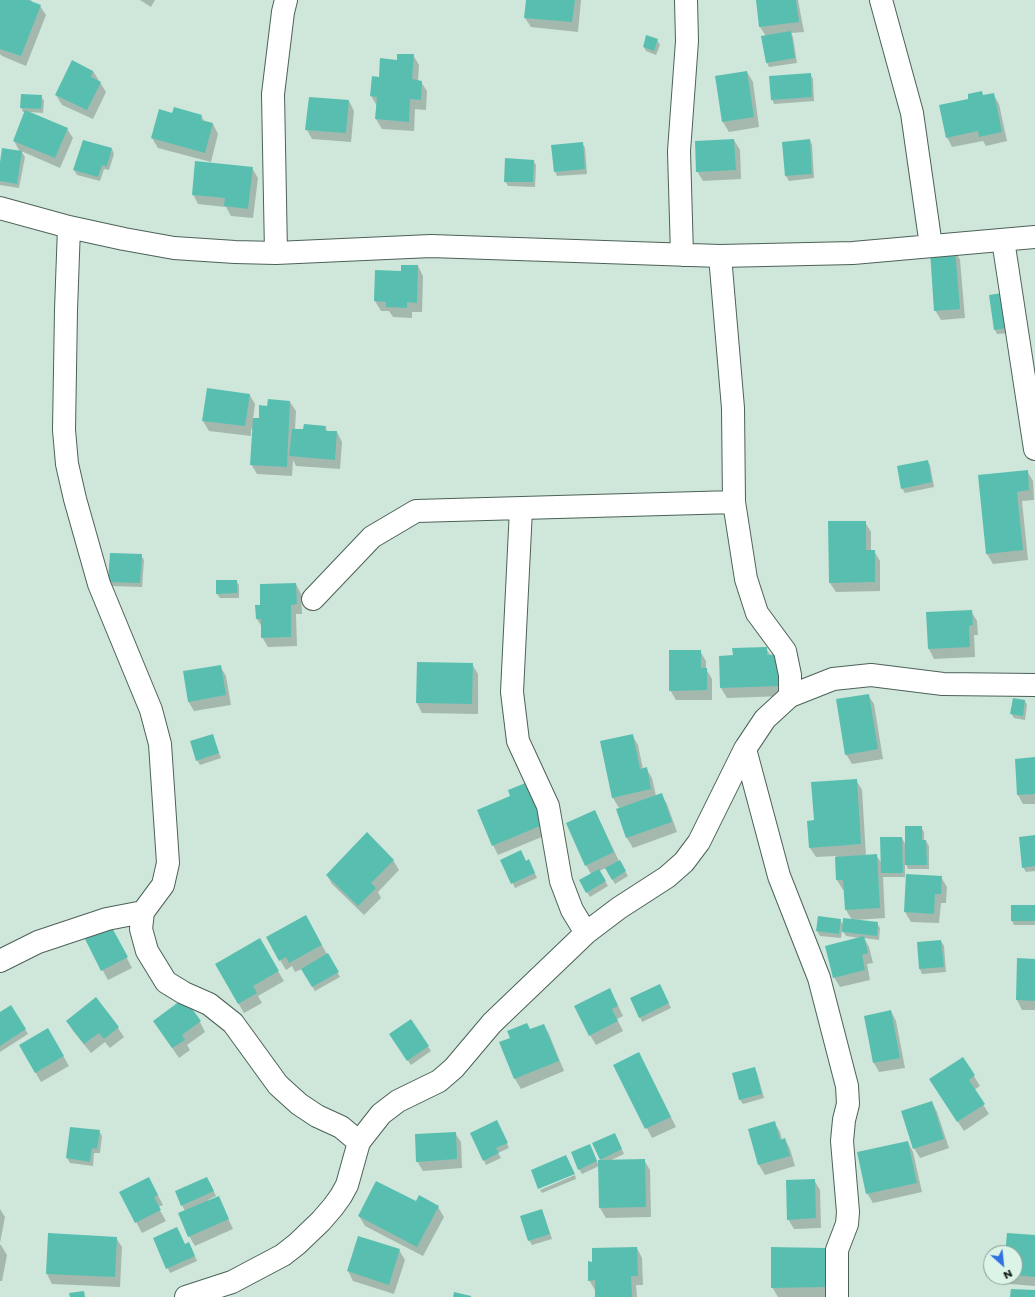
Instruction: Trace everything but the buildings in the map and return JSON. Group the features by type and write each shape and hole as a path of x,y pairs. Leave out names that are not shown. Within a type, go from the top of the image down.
{"street":[{"path":"276,253 274,94 283,12 286,0"},
{"path":"682,255 680,151 686,41 686,0"},
{"path":"881,0 912,113 931,246"},
{"path":"0,208 69,227 124,239 174,248 235,252 276,253 431,246 720,256 853,253 1035,237"},
{"path":"69,227 64,430 67,464 75,500 99,584 151,710 160,744 168,863 163,885 143,912 141,928 147,951 166,982 184,993 209,1004 233,1023 278,1085 299,1104 317,1116 341,1127 359,1142"},
{"path":"1002,240 1035,449"},
{"path":"720,256 733,408 734,502 746,579 757,613 785,652 790,675 790,696"},
{"path":"313,599 372,537 416,511 734,502"},
{"path":"521,509 512,692 518,741 548,806 561,880 572,910 586,933"},
{"path":"186,1297 232,1282 283,1255 297,1244 322,1221 334,1207 348,1184 359,1142 381,1114 398,1101 439,1081 454,1068 492,1023 586,933 619,908 667,877 684,862 699,842 746,749 765,719 790,696 833,679 871,675 943,684 1035,685"},
{"path":"746,749 780,876 819,978 847,1086 848,1104 844,1120 842,1141 848,1212 847,1224 837,1250 837,1297"},
{"path":"0,960 38,942 107,919 143,912"}]}
